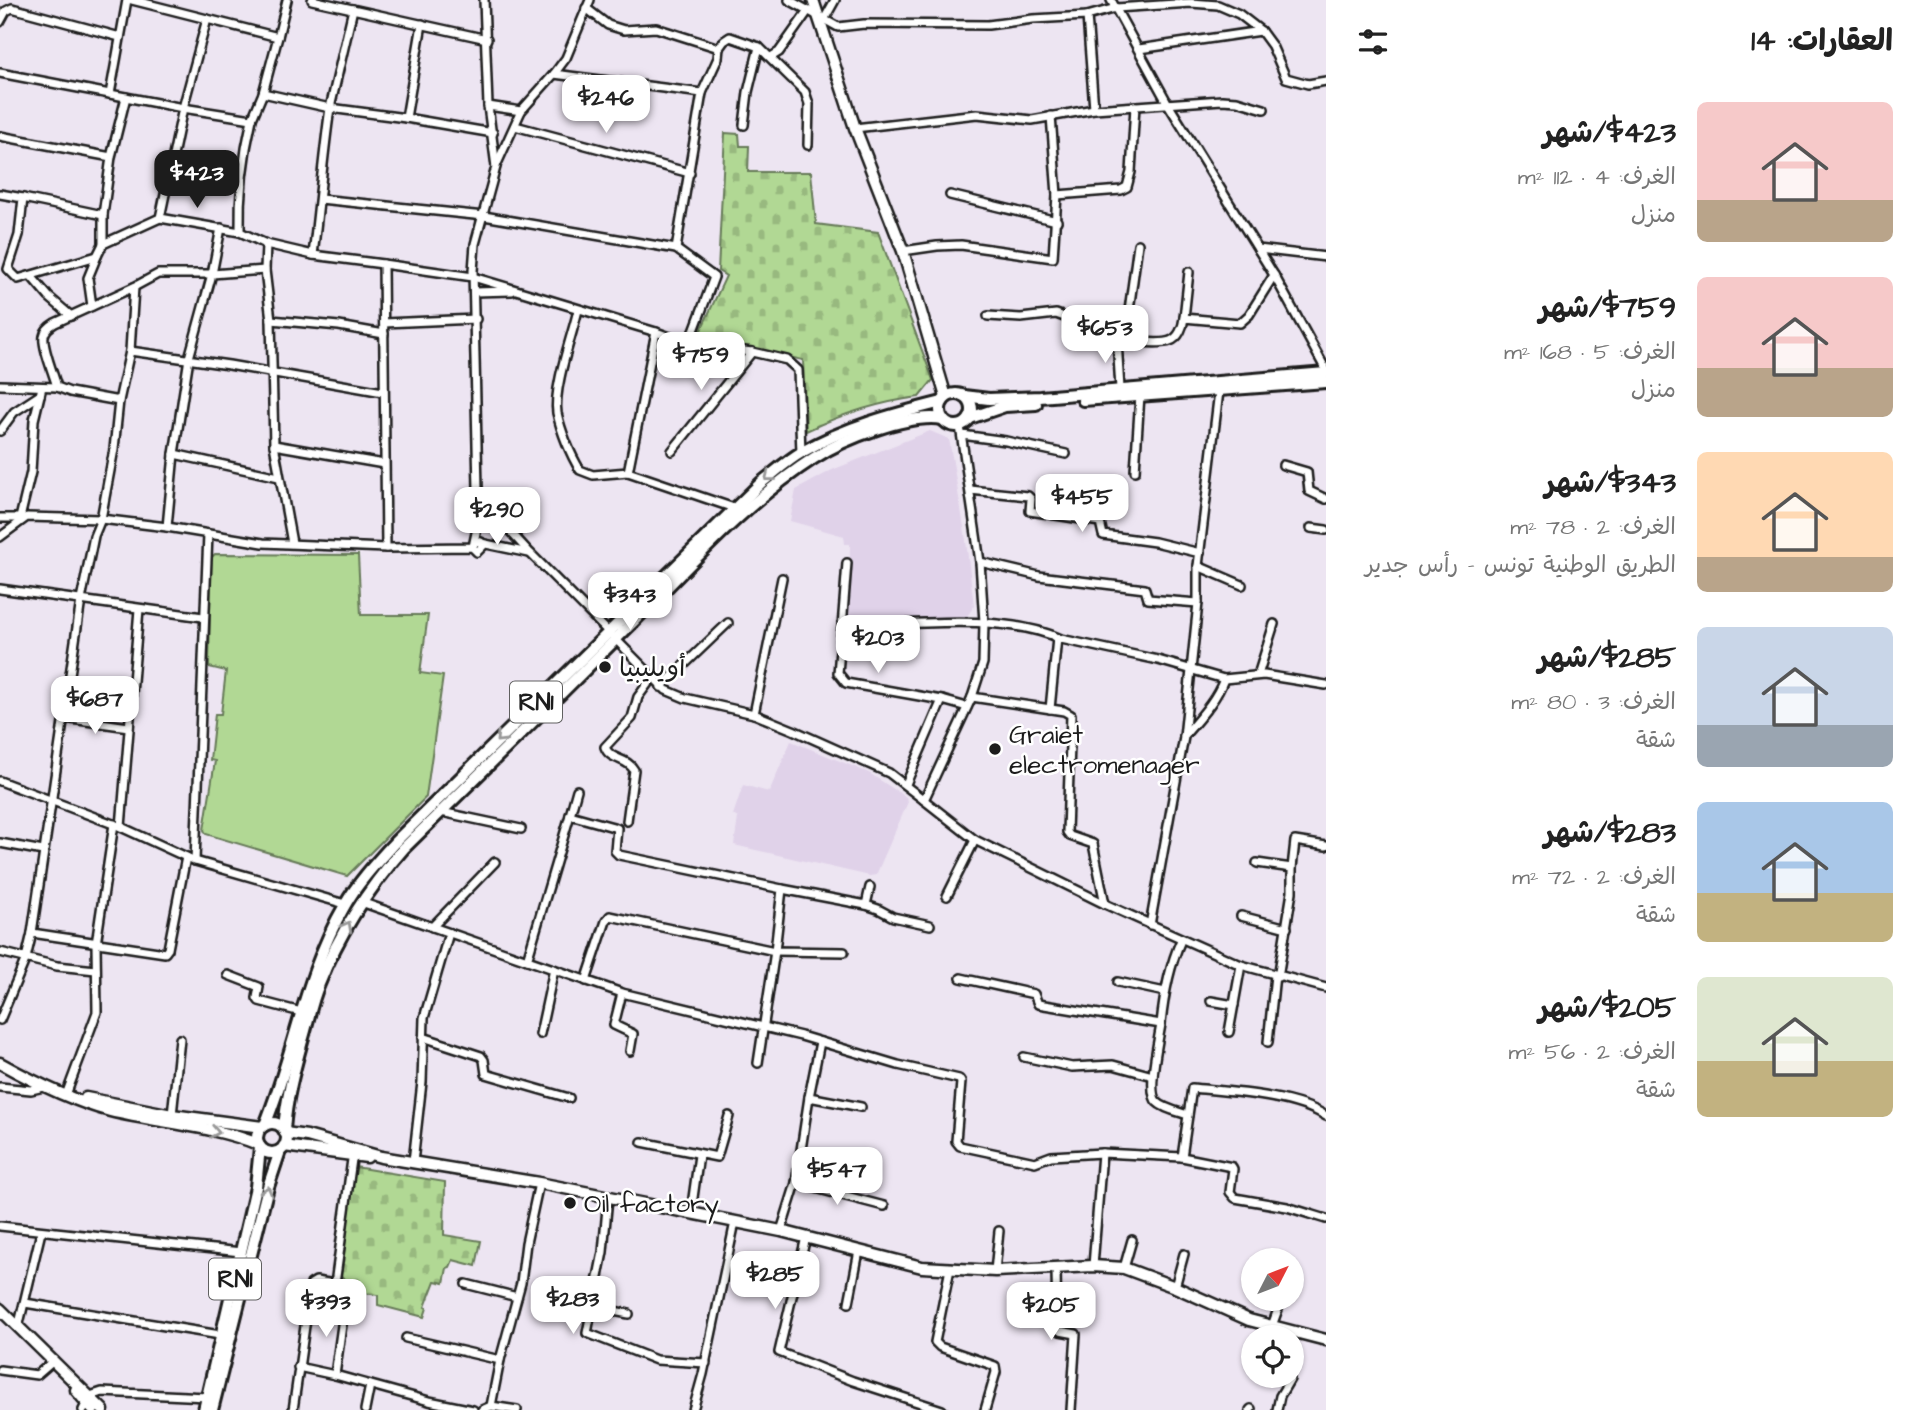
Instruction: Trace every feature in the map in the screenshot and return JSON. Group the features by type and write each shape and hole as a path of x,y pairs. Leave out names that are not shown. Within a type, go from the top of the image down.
{"main road":[{"name":"RN1","path":"212,1410 268,1187 287,1140 285,1131 291,1086 318,986 334,949 360,902 404,848 734,508 762,482 801,453 870,421 955,394 989,399 1040,397 1222,383 1326,371"},
{"path":"961,430 971,418 1005,407 1326,382"},
{"path":"964,396 971,403 971,418"},
{"path":"943,419 940,411 944,399"},
{"name":"RN1","path":"204,1410 256,1187 258,1133 264,1126 281,1087 310,982 345,904 365,877 394,842 613,634 771,489 816,456 877,429 933,417 943,419 961,430"},
{"path":"264,1126 278,1125 285,1131"},
{"path":"259,1146 272,1153 282,1148"}],"street":[{"path":"110,94 129,0 278,37"},
{"path":"240,232 239,191 242,164 252,119 263,93 287,0"},
{"path":"312,0 487,39"},
{"path":"484,0 488,106 496,167"},
{"path":"789,0 838,27 846,28 864,24 988,25 1087,16 1116,8 1155,3 1219,5 1261,31 1272,46 1286,78 1308,84 1326,81"},
{"path":"813,0 822,17 855,128 903,251 944,399"},
{"path":"822,17 835,0"},
{"path":"1111,0 1168,104 1274,275 1326,371"},
{"path":"478,545 473,277 475,244 496,167 522,111 566,58 588,4 608,25 636,30 656,28 719,48"},
{"path":"0,22 6,11 12,8 120,37"},
{"path":"313,255 320,199 321,161 330,108 353,9"},
{"path":"771,57 779,52 808,11"},
{"path":"1087,16 1094,109"},
{"path":"160,218 183,108 207,19"},
{"path":"406,118 422,24"},
{"path":"1139,49 1261,31"},
{"path":"676,249 702,93 723,41 730,37 759,47 796,82 808,99 808,145"},
{"path":"744,125 748,92 759,47"},
{"path":"0,73 252,119"},
{"path":"554,74 702,93"},
{"path":"263,93 330,108 493,133"},
{"path":"92,306 88,278 103,244 103,215 111,157 126,97"},
{"path":"855,128 968,114 1032,120 1094,109 1230,100 1264,109"},
{"path":"488,106 522,111"},
{"path":"1057,195 1121,190 1127,187 1131,172 1135,106"},
{"path":"903,251 961,245 1051,259 1054,255 1057,195 1051,116"},
{"path":"515,126 690,173"},
{"path":"0,136 111,157"},
{"path":"0,194 103,215"},
{"path":"950,195 1057,221"},
{"path":"23,198 19,235 8,269 19,279 97,256"},
{"path":"320,199 484,216 676,249 714,277 689,344"},
{"path":"103,244 160,218 220,228 240,232 267,244 313,255 473,277 689,344 752,352 787,360 798,370 801,453"},
{"path":"167,527 174,454 189,358 212,274 220,228"},
{"path":"267,244 265,270 274,373 274,445 292,543"},
{"path":"1120,389 1121,340 1138,244"},
{"path":"1258,249 1326,257"},
{"path":"383,264 386,548"},
{"path":"57,387 44,335 55,323 158,274 265,270"},
{"path":"988,316 1021,318 1061,314 1067,318 1072,333 1121,340 1170,341 1181,330 1189,272"},
{"path":"1184,318 1240,323 1249,315 1274,275"},
{"path":"31,276 49,297 71,316"},
{"path":"0,1020 26,958 32,933 81,600 94,536 101,519 114,449 119,401 130,351 134,287"},
{"path":"474,292 520,290"},
{"path":"578,310 560,381 557,412 580,470 593,475 628,472 734,508"},
{"path":"384,323 475,319"},
{"path":"271,320 338,326 384,334"},
{"path":"628,472 656,332"},
{"path":"130,351 189,358 383,392"},
{"path":"672,451 752,352"},
{"path":"0,385 41,391 57,387 119,401"},
{"path":"0,431 14,412 41,391"},
{"path":"0,537 23,518 31,472 34,421 41,391"},
{"path":"1150,925 1184,737 1198,603 1198,566 1219,391"},
{"path":"1135,471 1140,395"},
{"path":"923,800 972,697 982,663 984,622 980,562 961,430 1066,454"},
{"path":"274,445 384,464"},
{"path":"174,454 279,477"},
{"path":"1283,465 1307,472 1309,491 1326,499"},
{"path":"478,489 496,516 530,553 613,634 661,687 678,696 754,714 873,765 906,784 975,840 1105,904 1241,965 1326,988"},
{"path":"970,490 1028,496 1031,499 1030,511 1100,522 1103,535 1155,542 1200,553"},
{"path":"0,518 101,519 263,542 386,548 478,545 530,553"},
{"path":"1311,528 1326,530"},
{"path":"195,861 208,534"},
{"path":"980,562 1039,576 1145,589 1148,599 1198,603"},
{"path":"846,563 838,673 846,683 967,707"},
{"path":"1198,566 1242,585"},
{"path":"754,714 782,578"},
{"path":"0,597 0,589 204,617"},
{"path":"66,1094 97,1012 96,944 118,826 130,727 139,609"},
{"path":"842,627 984,622 1049,634 1224,679 1258,675 1326,685"},
{"path":"661,687 727,623"},
{"path":"1258,675 1274,624"},
{"path":"1050,709 1057,638"},
{"path":"627,821 634,770 628,762 612,757 605,747 632,718 638,696 652,678"},
{"path":"1184,737 1203,715 1224,679"},
{"path":"972,697 1065,711 1071,715 1067,832 1070,836 1093,844 1105,904"},
{"path":"906,784 942,700"},
{"path":"64,718 130,727"},
{"path":"0,781 118,826 186,858 345,904"},
{"path":"527,960 577,790"},
{"path":"441,812 520,829"},
{"path":"570,815 617,828 619,831 615,851 619,855 866,905 892,917 930,925"},
{"path":"947,896 975,840"},
{"path":"1268,1042 1276,976 1292,892 1295,841 1326,846"},
{"path":"0,843 43,850"},
{"path":"32,933 162,953 166,951 186,858"},
{"path":"432,927 495,862"},
{"path":"1257,863 1292,868"},
{"path":"866,905 870,887"},
{"path":"758,1063 782,889"},
{"path":"360,902 622,993 959,1079 961,1082 956,1141 960,1146 1035,1162 1051,1156 1102,1153 1182,1157 1233,1168 1230,1192 1235,1198 1287,1207 1326,1219"},
{"path":"586,981 610,916 775,951 844,952"},
{"path":"1241,916 1287,928"},
{"path":"413,1162 422,1082 424,1018 430,990 449,933"},
{"path":"1181,940 1173,958 1165,992 1153,1076 1156,1101 1188,1115"},
{"path":"0,952 57,966 96,970"},
{"path":"1229,1032 1241,965"},
{"path":"540,1034 554,969"},
{"path":"228,975 257,986 259,1001 301,1012"},
{"path":"961,978 1034,994 1038,1004 1161,1024"},
{"path":"1118,982 1165,992"},
{"path":"622,993 614,1025 633,1034 630,1051"},
{"path":"1211,1001 1234,1005"},
{"path":"423,1037 481,1056 486,1074 569,1098"},
{"path":"172,1115 180,1039"},
{"path":"781,1231 796,1183 820,1042"},
{"path":"1024,1057 1072,1067 1113,1065 1153,1076"},
{"path":"0,1063 50,1088 111,1111 226,1134 259,1146"},
{"path":"0,1087 31,1090 50,1088"},
{"path":"1182,1157 1192,1088 1247,1094 1308,1106 1326,1116"},
{"path":"66,1094 172,1115 264,1126"},
{"path":"809,1097 861,1107"},
{"path":"642,1142 713,1157 719,1155 729,1116"},
{"path":"285,1131 353,1153"},
{"path":"282,1148 353,1153 539,1183 781,1231 922,1267 995,1271 1093,1266 1124,1268 1249,1320 1268,1325"},
{"path":"335,1284 353,1153"},
{"path":"1093,1266 1102,1153"},
{"path":"691,1212 699,1155"},
{"path":"491,1406 517,1297 539,1183"},
{"path":"796,1183 884,1206"},
{"path":"608,1197 603,1252 586,1331 589,1335 656,1360 706,1363"},
{"path":"693,1410 706,1363 736,1222"},
{"path":"0,1226 241,1252"},
{"path":"18,1328 41,1231"},
{"path":"995,1271 999,1231"},
{"path":"806,1237 779,1352 853,1381 942,1410"},
{"path":"1124,1268 1132,1240"},
{"path":"849,1303 859,1251"},
{"path":"1175,1287 1184,1254"},
{"path":"950,1269 935,1342 940,1347 995,1366 996,1372 985,1410"},
{"path":"1056,1269 1057,1328 1076,1334 1070,1410"},
{"path":"293,1410 311,1284 316,1281 347,1289 335,1375"},
{"path":"466,1284 517,1297"},
{"path":"25,1303 220,1335"},
{"path":"593,1307 629,1314"},
{"path":"0,1309 69,1378 88,1405 103,1410"},
{"path":"1304,1334 1326,1340"},
{"path":"406,1338 500,1360"},
{"path":"0,1370 35,1375 52,1362"},
{"path":"298,1367 473,1410"},
{"path":"365,1410 370,1385"},
{"path":"1277,1410 1285,1388"},
{"path":"88,1405 113,1392 207,1397"},
{"path":"427,1410 429,1401"},
{"path":"482,1410 491,1406 517,1410"}],"shaded area":[{"path":"930,431 949,439 974,606 966,618 849,623 850,544 845,544 844,536 790,521 796,490 832,470"},
{"path":"791,741 869,773 906,797 908,802 876,875 870,876 734,845 738,818 733,815 743,785 769,792"}],"green space":[{"path":"725,133 739,134 740,146 749,146 748,172 811,172 816,224 878,232 933,380 919,397 861,410 806,431 803,360 703,338 701,330 726,276 718,271"},
{"path":"215,554 358,555 361,615 428,615 420,673 443,676 426,797 347,876 206,834 204,830 215,761 210,760 215,714 221,714 226,671 209,667 211,558"},
{"path":"355,1167 445,1182 444,1235 481,1241 476,1266 453,1260 447,1268 444,1283 435,1281 424,1317 378,1305 378,1295 349,1291 350,1283 341,1276"}],"place":[{"name":"أويليبيا","path":"605,667"},
{"name":"Graiet electromenager","path":"995,749"},
{"name":"Oil factory","path":"570,1203"}]}
